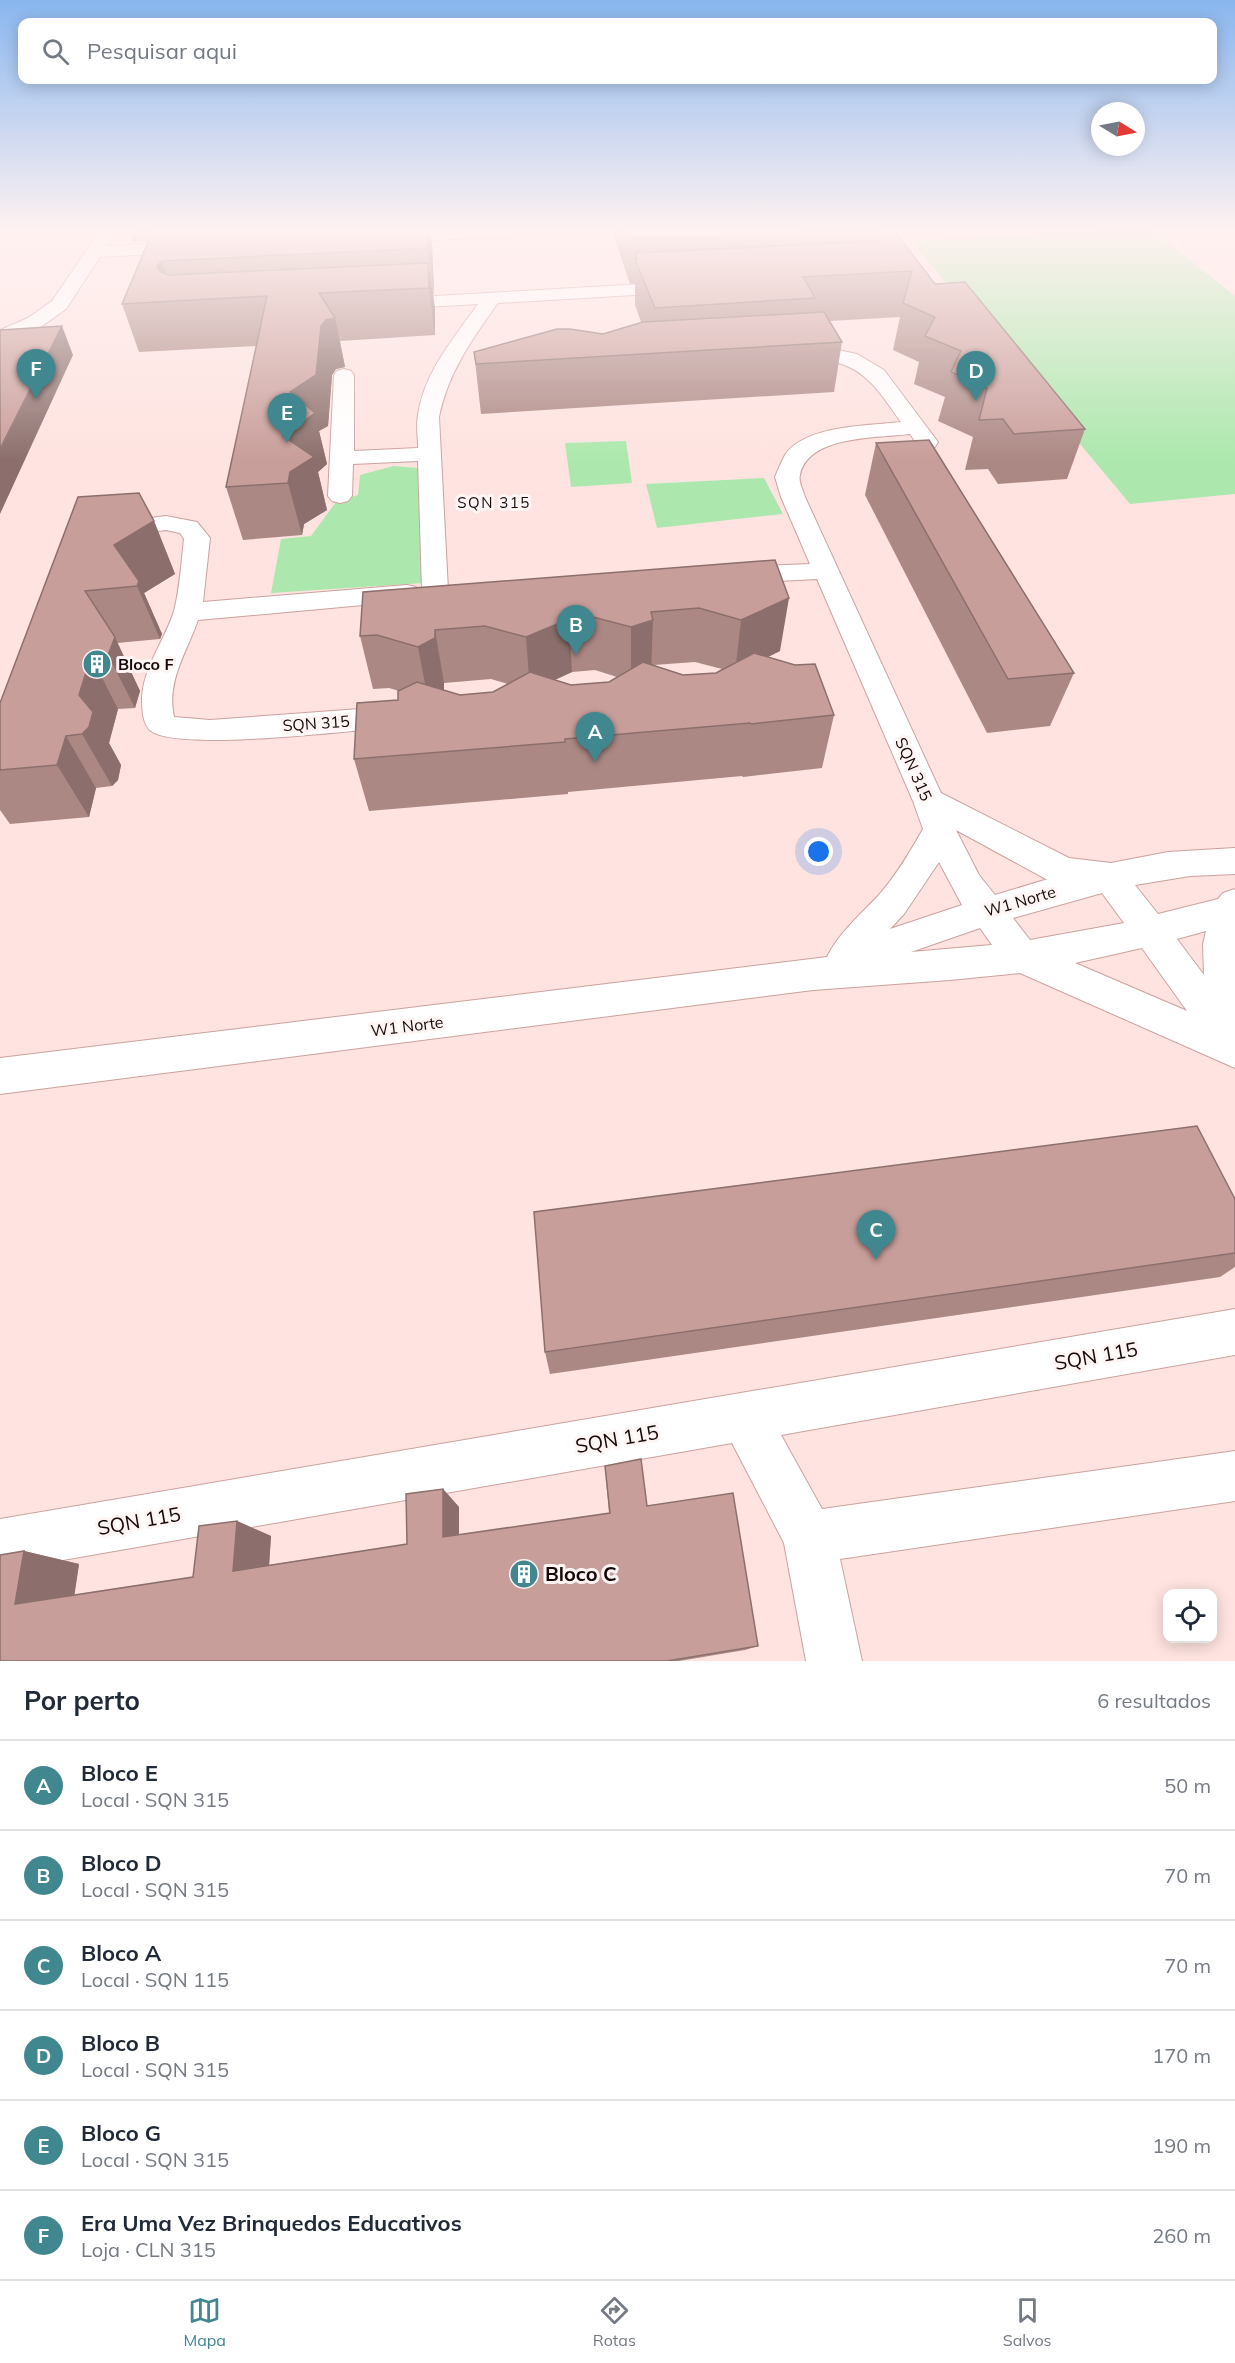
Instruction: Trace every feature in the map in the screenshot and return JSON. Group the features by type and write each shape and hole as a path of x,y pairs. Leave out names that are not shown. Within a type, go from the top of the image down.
{"street":[{"path":"0,337 35,321 58,306"},
{"path":"187,612 447,590 430,454 428,417 431,395 445,364 487,306"},
{"path":"0,323 35,321"},
{"path":"772,355 818,352 850,358 877,374 918,427 937,457"},
{"path":"340,496 344,375"},
{"name":"SQN 315","path":"918,427 818,440 795,457 787,477 793,497 825,571 967,885 1022,957"},
{"path":"342,458 430,454"},
{"name":"SQN 315","path":"86,541 99,532 166,524 188,527 197,538 187,612 160,678 156,699 160,723 168,727 210,731 424,714"},
{"path":"707,577 825,571"},
{"path":"828,968 892,904 921,864 934,815 1058,869 1109,876 1235,1048"},
{"name":"W1 Norte","path":"828,968 985,910 1109,876 1194,862 1235,861"},
{"path":"1232,907 1221,944 1223,980 1235,1033"},
{"name":"W1 Norte","path":"0,1076 828,968 930,967 1022,957 1086,946 1232,907"},
{"path":"1022,957 1235,1048"},
{"name":"SQN 115","path":"0,1545 1235,1332"},
{"path":"745,1417 808,1537 834,1661"},
{"path":"808,1537 1235,1476"}],"green space":[{"path":"965,306 1235,306 1235,494 1130,504"},
{"path":"626,441 632,483 571,487 565,443"},
{"path":"393,466 418,468 424,583 271,593 281,539 311,536 336,502 358,495 360,475"},
{"path":"764,478 783,514 657,528 646,484"}],"building":[{"path":"265,306 327,306 335,318 326,320 321,326 316,375 290,392 315,413 283,436 314,457 290,472 288,483 226,487"},
{"path":"654,306 695,306 655,308"},
{"path":"909,306 984,306 1085,429 1014,434 1003,419 979,420 987,388 951,372 961,351 925,336 935,317"},
{"path":"824,312 842,342 476,364 474,352 557,329 603,334 643,322"},
{"path":"62,326 0,449 0,330"},
{"path":"929,440 1074,673 1008,679 876,443"},
{"path":"139,493 154,521 114,545 139,581 137,586 85,591 115,637 108,655 91,656 79,695 93,712 89,727 82,734 66,736 57,765 0,770 0,703 78,497"},
{"path":"775,560 789,598 741,620 699,608 651,612 653,620 631,627 593,617 569,619 526,637 485,626 435,630 435,638 418,647 377,635 360,636 363,592"},
{"path":"754,653 795,665 815,664 834,715 565,739 565,742 354,759 357,703 398,700 398,691 417,682 460,695 493,692 530,672 571,685 609,682 643,662 683,675 716,673"},
{"path":"1197,1126 1235,1199 1235,1253 545,1352 534,1212"},
{"name":"Bloco C","path":"641,1459 647,1506 733,1493 758,1646 667,1661 0,1661 0,1555 24,1551 15,1604 193,1577 199,1526 237,1521 233,1571 407,1544 406,1494 443,1489 443,1537 610,1513 605,1466"}],"place":[{"name":"Era Uma Vez Brinquedos Educativos","path":"36,399"},
{"name":"Bloco B","path":"976,401"},
{"name":"Bloco G","path":"287,443"},
{"name":"Bloco D","path":"576,655"},
{"name":"Bloco F","path":"97,664"},
{"name":"Bloco E","path":"595,762"},
{"name":"Bloco A","path":"876,1260"},
{"name":"Bloco C","path":"524,1574"}],"district":[{"name":"SQN 315","path":"494,503"}]}
